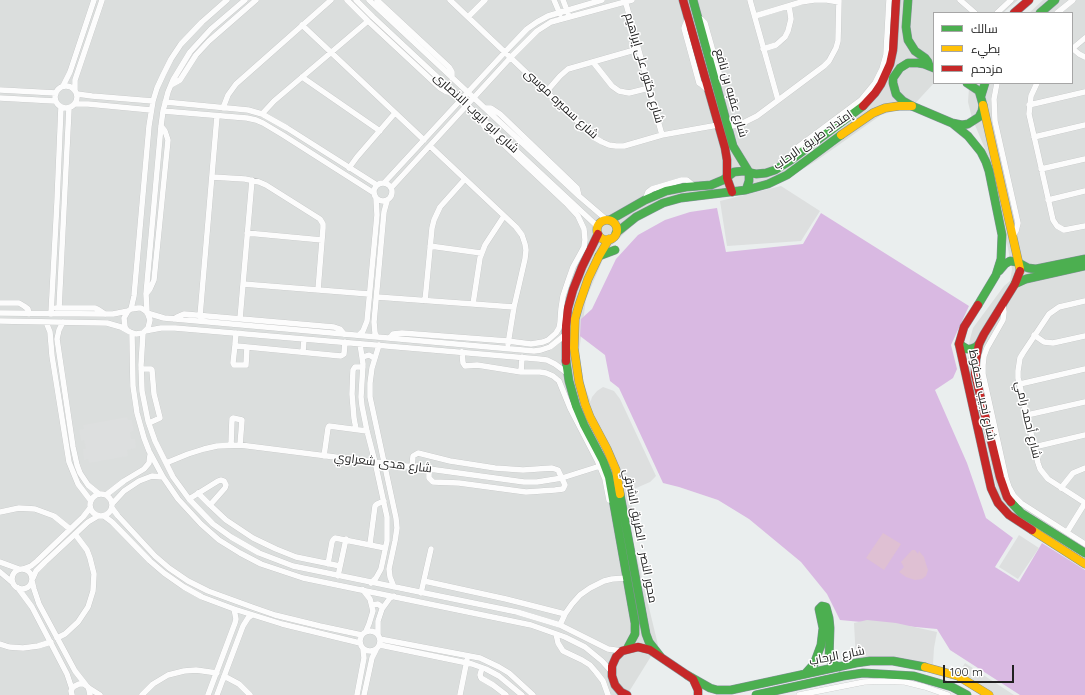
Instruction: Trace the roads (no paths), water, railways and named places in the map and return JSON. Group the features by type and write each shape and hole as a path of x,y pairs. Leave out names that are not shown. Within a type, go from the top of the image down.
{"street":[{"path":"94,0 70,72 63,86 59,88 56,93 56,101 61,107 69,108 75,104 88,104 151,110"},
{"path":"75,104 77,98 75,80 102,0"},
{"path":"127,330 125,327 124,318 130,310 135,289 153,101 163,75 181,44 202,22 227,0"},
{"path":"245,0 211,29 190,52 171,85 163,111 146,294 147,312 150,324 144,332 141,353 141,369 142,391 149,423 155,441 173,477 188,499 209,519 231,537 272,559 304,569 517,612 560,625 612,650 625,650 638,647 644,648 660,656"},
{"path":"171,85 180,80 196,55 209,41 256,0"},
{"path":"222,108 228,95 236,84 330,0"},
{"path":"347,0 440,88 456,94"},
{"name":"شارع ابو ايوب الانصارى","path":"356,0 598,230"},
{"name":"شارع ابو ايوب الانصارى","path":"369,0 579,196 608,220"},
{"path":"377,0 449,67 452,72 452,78"},
{"name":"شارع سميره موسى","path":"450,0 595,138 609,145 624,146 662,135 718,125"},
{"path":"468,17 484,0"},
{"path":"554,0 561,16"},
{"path":"563,0 570,17"},
{"path":"391,188 511,57 537,31 568,10 602,0"},
{"path":"165,102 248,110 262,114 287,128 377,185 384,183 467,92 532,25 548,16 570,17 632,0"},
{"name":"شارع عقبه بن نافع","path":"683,0 707,89 725,148 727,178 732,192"},
{"name":"شارع عقبه بن نافع","path":"693,0 733,146 749,172"},
{"path":"750,0 778,100"},
{"path":"728,127 750,120 824,66 833,55 838,41 839,1 814,0 801,2 755,16"},
{"path":"889,0 891,59 890,76 896,94 912,106 952,123 962,125 968,124 979,117 983,105"},
{"path":"863,102 882,69 890,36 896,0"},
{"path":"908,0 906,27 908,40 915,51 933,68"},
{"path":"960,0 974,12"},
{"path":"998,12 1011,0"},
{"path":"1015,12 1029,0"},
{"path":"1041,12 1055,0"},
{"path":"1058,12 1073,0"},
{"name":"شارع دكتور على إبراهيم","path":"625,1 662,135"},
{"path":"763,49 776,45 785,37 791,18 789,6"},
{"path":"262,114 270,105 368,21"},
{"path":"302,25 424,140"},
{"path":"1073,47 1085,38"},
{"path":"546,91 568,70 638,49"},
{"path":"1073,49 1085,57"},
{"path":"593,62 612,86 619,91 629,93 649,88"},
{"path":"890,76 908,63 918,63 933,68"},
{"name":"إمتداد طريق الرحاب","path":"608,220 620,215 645,200 676,188 711,185 727,178 734,172 740,171 756,174 775,170 791,160 863,102 890,76"},
{"path":"302,77 380,131"},
{"path":"969,84 975,88 982,96"},
{"path":"985,84 982,96 983,105 1016,255 1020,264"},
{"path":"997,84 994,99 995,121 1018,223 1016,231 1012,237"},
{"path":"1037,84 1031,96 1029,114 1053,220 1060,229 1067,230 1085,226"},
{"path":"63,86 69,86 76,92 92,96 153,101"},
{"path":"0,90 56,93"},
{"path":"1029,105 1085,92"},
{"path":"0,98 56,101"},
{"name":"إمتداد طريق الرحاب","path":"616,232 636,217 663,203 681,198 746,190 761,186 787,175 873,113 885,108 912,106"},
{"path":"51,311 61,107"},
{"path":"59,308 69,108"},
{"path":"163,111 247,118 263,123 381,201 387,201"},
{"path":"349,168 395,113"},
{"path":"200,316 217,116"},
{"name":"شارع نجيب محفوظ","path":"952,123 964,132 981,152 989,172 1002,235 1003,243 1001,259 996,275 964,327 959,344 962,364 991,488 995,498 1003,510 1016,520"},
{"path":"1034,137 1085,125"},
{"path":"430,146 516,227 522,235 526,250 514,307 508,348"},
{"path":"725,148 733,146"},
{"path":"1041,169 1085,158"},
{"path":"746,190 749,181 749,172"},
{"path":"212,177 252,180 266,185 320,218 323,224 318,290"},
{"path":"425,301 432,228 436,213 465,179"},
{"path":"240,319 252,180"},
{"path":"377,336 374,328 384,212 387,201 392,196 391,188 384,183"},
{"path":"359,335 364,330 367,321 376,215 375,188 377,185"},
{"path":"1048,200 1085,192"},
{"path":"390,338 393,334 402,333 531,344 543,342 552,337 560,323 561,309 568,281 586,240 582,224 567,201"},
{"path":"474,304 478,264 481,253 504,216"},
{"path":"608,220 613,222 616,226 616,232 615,236 609,239 603,239 598,230 601,221 608,220"},
{"name":"محور النصر - الطريق الشرقي","path":"598,230 593,246 582,267 573,290 567,317 565,357 567,373 579,420 599,452 609,477 636,628 633,639 625,650 616,657 611,671"},
{"path":"247,233 322,240"},
{"name":"محور النصر - الطريق الشرقي","path":"609,239 588,279 579,305 576,319 574,348 575,359 585,404 616,470 646,634 654,650 660,656"},
{"path":"430,246 481,253"},
{"path":"599,256 615,250"},
{"path":"996,275 1002,266 1007,262 1014,261 1032,269 1040,269 1085,259"},
{"name":"شارع نجيب محفوظ","path":"1020,264 1019,274 1015,284 979,344 975,374 1000,478 1007,497 1021,513"},
{"path":"1015,284 1030,278 1085,266"},
{"path":"243,284 369,294"},
{"path":"377,298 514,307"},
{"name":"شارع أحمد رامي","path":"1085,301 1059,307 1046,317 1020,358 1018,371 1038,463 1048,479 1085,503"},
{"path":"0,303 19,303 28,309 29,314"},
{"path":"1003,304 1003,320 984,356 983,374 1009,487 1014,496 1021,503 1085,544"},
{"path":"51,311 59,308 95,308 105,314"},
{"path":"0,313 29,314 51,311 113,314 135,308 141,308 147,312 164,318 534,351 550,347 565,335"},
{"path":"174,319 184,314 334,327 340,329 344,334"},
{"path":"0,321 107,323 114,324 132,334 140,334 156,328 167,328 534,358 547,360 567,373"},
{"path":"46,322 50,332 53,363 69,462 75,478 91,501"},
{"path":"63,322 59,330 58,339 73,447 80,473 88,485 99,494 106,495 110,498 112,506 118,516 155,556 169,568 188,581 208,591 252,608 320,626 364,633 371,631 378,642 467,663 482,668 499,676 522,695"},
{"path":"236,333 234,364 246,365 247,347"},
{"path":"132,334 133,386 137,413 149,451 163,477 178,499 192,516 220,540 240,554 256,562 303,578 510,620 531,625 556,634 585,647 596,655 611,671 615,685 626,695"},
{"path":"1034,335 1044,342 1053,343 1085,336"},
{"path":"303,352 304,339"},
{"path":"235,345 341,356 344,354 345,342"},
{"path":"360,344 363,357 361,397 367,431 384,501 388,529 380,572 370,583"},
{"path":"959,344 967,349 976,347 979,344"},
{"path":"379,345 370,376 370,397 396,513 397,528 389,569 394,588"},
{"path":"490,347 490,355"},
{"path":"534,351 536,353 534,358"},
{"path":"462,352 462,363 465,366 481,365 521,372 546,373 559,381 570,408 579,420 600,466 606,486 619,554 625,565"},
{"path":"363,357 369,355 374,358"},
{"path":"521,372 522,357"},
{"path":"356,429 352,406 353,370 355,367 363,367"},
{"path":"141,369 152,370 154,394 160,418 149,423"},
{"path":"1020,384 1085,369"},
{"path":"1027,415 1085,402"},
{"path":"231,445 233,418 242,420 240,445"},
{"path":"324,456 328,426 367,431"},
{"path":"1034,447 1085,435"},
{"name":"شارع هدى شعراوي","path":"166,463 204,449 217,446 240,445 524,482 537,482 562,478 600,466"},
{"path":"106,495 124,481 146,468 150,460 149,451"},
{"path":"412,467 413,456 418,453 450,461 495,468 523,470 552,468 558,470 565,487 563,489 526,492 459,483 433,482 429,478 429,469"},
{"path":"466,474 467,464"},
{"path":"1061,488 1073,473 1085,468"},
{"path":"0,572 21,589 27,588 30,586 32,579 42,566 88,522 109,513 112,506 124,491 139,481 152,476 163,477"},
{"path":"497,489 498,479"},
{"path":"188,499 219,480 222,480 225,482 225,488 210,505"},
{"path":"198,493 226,520 237,529 253,538 296,557 340,566"},
{"path":"72,693 67,674 51,642 32,607 16,586 13,576 15,572 34,564 90,508 91,501 94,496 99,494"},
{"path":"370,544 375,506 384,501"},
{"path":"1067,532 1085,503"},
{"path":"0,512 19,508 35,510 54,516 70,528"},
{"path":"90,508 93,513 112,522 150,561 164,573 202,597 234,609 289,626 360,643"},
{"path":"1085,553 1021,513 1016,520 1085,564"},
{"path":"388,529 397,528"},
{"path":"57,638 65,634 78,622 88,607 93,590 94,574 90,558 87,550 76,534"},
{"path":"328,564 333,540 337,537 385,548"},
{"path":"338,576 346,539"},
{"path":"272,559 276,549"},
{"path":"421,593 431,549"},
{"path":"0,562 30,573 39,604 75,671 87,686 90,695"},
{"path":"303,578 304,569"},
{"path":"560,625 565,614 580,595 590,588 608,580 627,578"},
{"path":"424,581 479,592 565,614"},
{"path":"628,588 638,586"},
{"path":"357,695 364,658 360,638 371,621 373,611 367,594 363,590"},
{"path":"476,604 479,592"},
{"path":"364,695 372,658 378,642 378,621 382,607 390,598 394,596"},
{"path":"372,605 378,604 382,607"},
{"path":"805,674 814,664 821,645 823,628 818,609 822,606 826,607 829,618 829,658 833,664 839,667"},
{"path":"208,695 235,623 234,609"},
{"path":"216,695 243,626 252,615"},
{"path":"556,634 558,643 563,651 590,665 596,672 608,695"},
{"path":"0,644 9,647 24,648 51,642"},
{"path":"363,649 371,652 378,642"},
{"path":"378,642 480,658 499,667 518,680 533,695"},
{"path":"596,655 601,646"},
{"path":"460,695 468,656"},
{"name":"شارع الرحاب","path":"660,656 706,686 717,690 731,690 752,686 856,663 870,661 894,661 958,676 989,695"},
{"path":"482,668 480,678 494,685 506,695"},
{"path":"142,695 153,684 168,675 196,670 217,673"},
{"name":"شارع الرحاب","path":"755,695 863,673 905,674 936,682 950,691 968,695"},
{"path":"688,674 693,679 699,693"},
{"path":"224,676 239,684 250,695"},
{"path":"799,695 864,682 884,681 905,682 950,691 958,676"},
{"path":"72,693 75,685 79,684 87,686 100,695"},
{"path":"752,686 755,695"}]}
